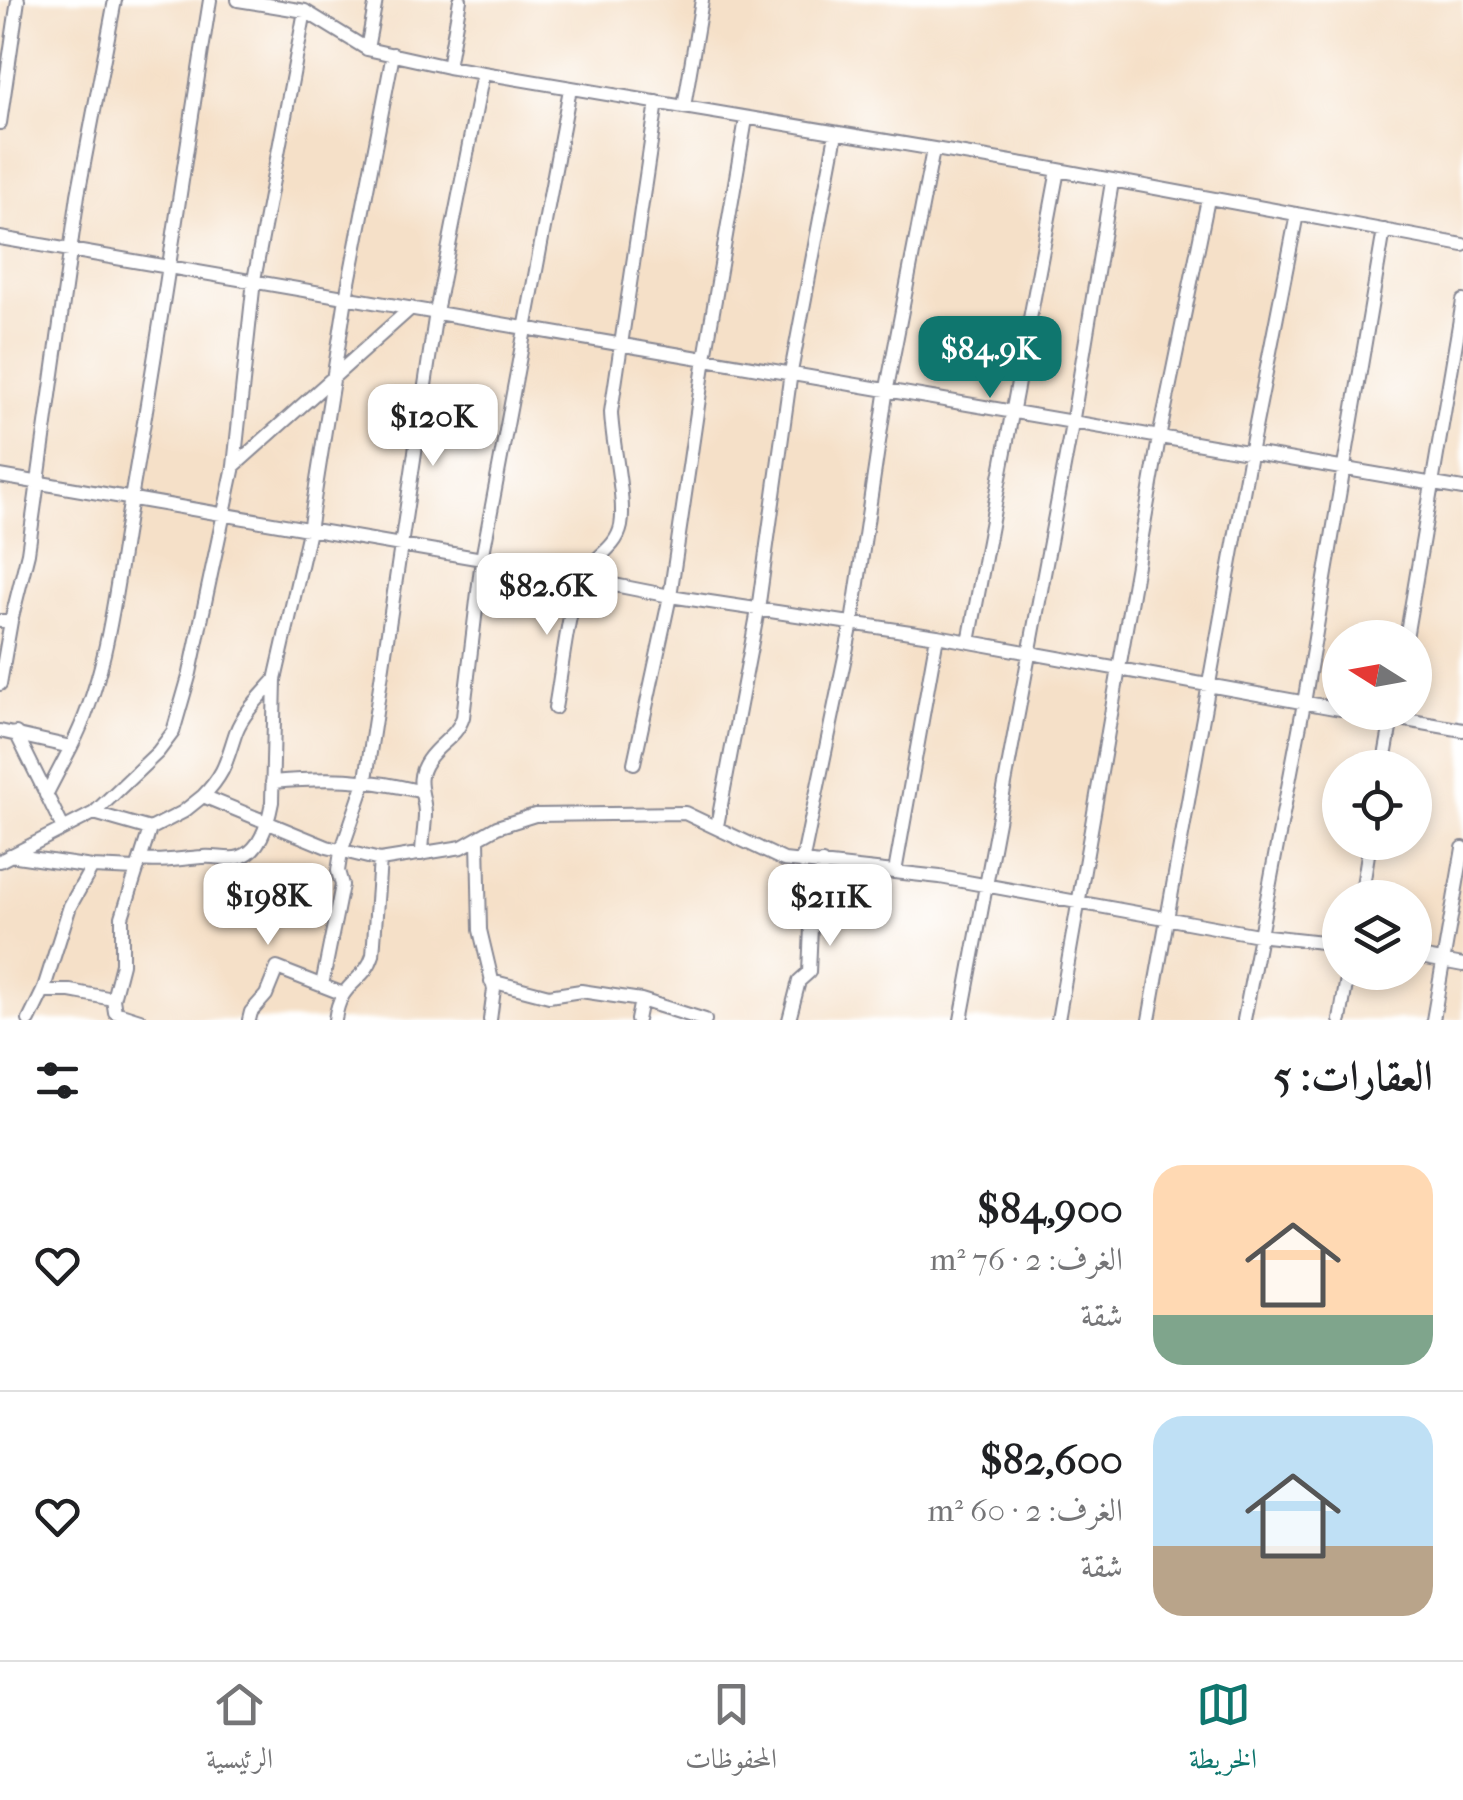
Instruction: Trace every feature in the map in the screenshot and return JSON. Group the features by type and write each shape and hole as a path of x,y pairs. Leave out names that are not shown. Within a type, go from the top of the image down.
{"street":[{"path":"0,122 18,0"},
{"path":"0,684 6,621 28,553 70,250 115,0"},
{"path":"46,795 89,707 102,656 152,380 210,0"},
{"path":"238,0 296,6 367,49 448,67 1058,170 1463,245"},
{"path":"367,49 376,0"},
{"path":"448,67 460,0"},
{"path":"684,107 702,0"},
{"path":"5,858 94,813 158,752 173,732 190,673 234,466 254,280 296,6"},
{"path":"5,858 92,867 164,863 204,856 247,856 254,850 267,821 272,782 275,680 309,531 346,298 393,54"},
{"path":"322,985 342,885 338,871 341,852 366,779 436,312 483,73"},
{"path":"422,854 426,810 419,790 423,767 454,736 464,717 482,559 570,89"},
{"path":"555,708 581,577 614,544 620,530 622,514 611,412 657,102"},
{"path":"634,763 670,596 746,118"},
{"path":"716,826 758,610 790,372 836,134"},
{"path":"802,863 852,624 888,388 933,150"},
{"path":"969,642 1058,170"},
{"path":"961,1020 1072,424 1112,182"},
{"path":"1058,1020 1158,438 1208,199"},
{"path":"1149,1020 1297,214"},
{"path":"1244,1020 1304,702 1384,230"},
{"path":"0,238 1463,490"},
{"path":"1409,620 1463,301"},
{"path":"234,466 411,308"},
{"path":"0,476 482,559 670,596 937,636 1322,706"},
{"path":"895,872 937,636"},
{"path":"94,813 150,829 183,812 203,796 229,760 236,730 275,680"},
{"path":"1432,723 1463,730"},
{"path":"0,731 71,747"},
{"path":"16,733 63,828"},
{"path":"272,782 323,777 366,779 419,790"},
{"path":"203,796 341,852 380,860 448,851 534,815 684,813 784,860 895,872 1258,935 1322,942"},
{"path":"113,1010 122,964 122,917 150,829"},
{"path":"478,840 480,930 494,990 490,1020"},
{"path":"1433,1020 1463,848"},
{"path":"336,1020 341,993 370,964 373,955 380,860"},
{"path":"789,1020 799,981 809,972 810,927 822,864"},
{"path":"29,1020 43,991 54,946 70,906 92,867"},
{"path":"1432,959 1463,965"},
{"path":"250,1020 276,968 341,993"},
{"path":"492,980 549,996 581,991 641,1000 705,1020"},
{"path":"1340,1020 1345,990"},
{"path":"43,991 70,991 140,1020"},
{"path":"637,1020 641,1000"}]}
